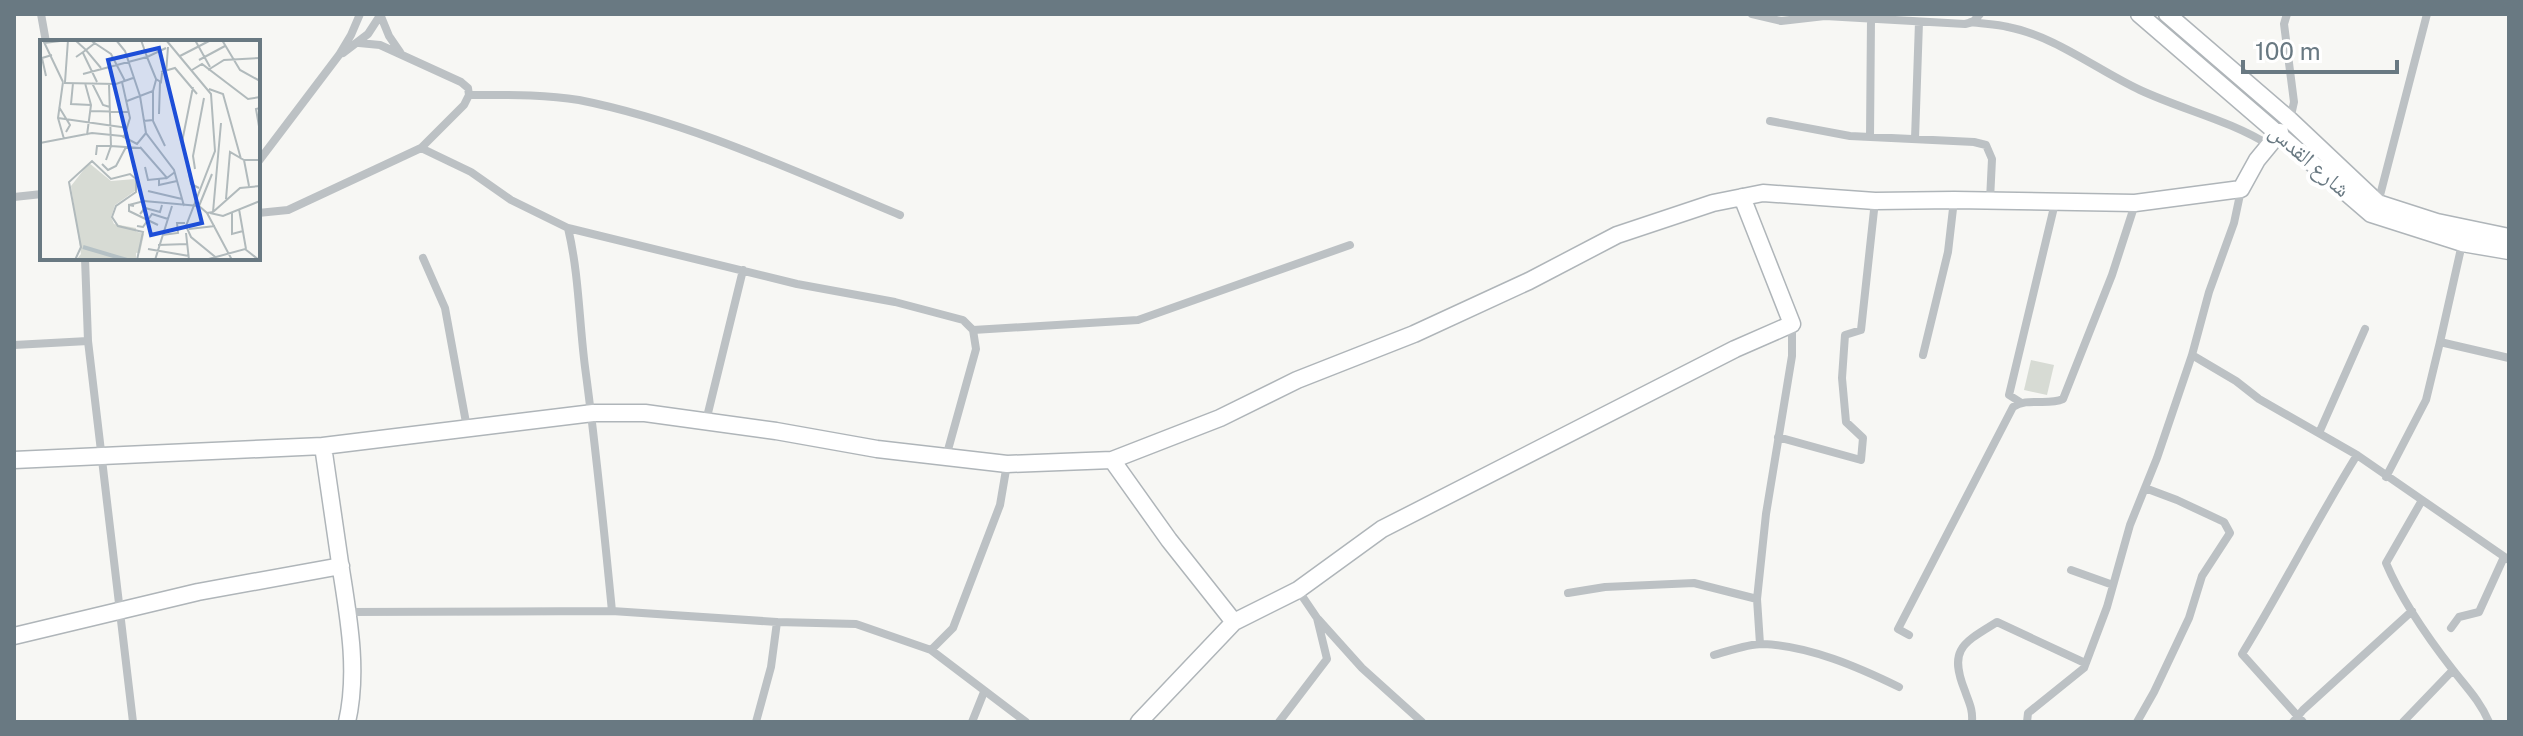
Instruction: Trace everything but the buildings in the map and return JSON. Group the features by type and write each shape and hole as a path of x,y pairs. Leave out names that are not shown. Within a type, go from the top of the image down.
{"street":[{"path":"41,14 46,40"},
{"path":"339,55 368,34 380,14"},
{"path":"380,14 389,36 401,53"},
{"path":"1752,14 1781,21 1825,16 1971,22 2009,27 2034,35 2137,89 2186,110 2229,123 2279,132"},
{"path":"1971,22 1980,14"},
{"name":"شارع القدس","path":"2139,14 2371,214 2462,243 2509,251"},
{"name":"شارع القدس","path":"2167,14 2279,132 2378,203 2437,222 2509,237"},
{"path":"2027,722 2028,713 2084,668 2130,525 2192,355 2209,292 2234,223 2241,189 2257,160 2279,132 2294,102 2284,24 2287,14"},
{"path":"2378,203 2427,14"},
{"path":"360,15 368,34 379,44"},
{"path":"260,160 339,55 360,15"},
{"path":"1870,137 1871,19"},
{"path":"1915,139 1919,22"},
{"path":"260,212 288,210 421,148 452,119 469,95 468,88 461,82 401,53 379,44 359,43"},
{"path":"469,95 577,100 639,116 735,147 900,215"},
{"path":"1770,121 1850,136 1986,145 1992,159 1990,200"},
{"path":"260,166 270,148"},
{"path":"421,148 471,172 511,200 568,228 963,320 973,330 976,349 946,457"},
{"path":"14,460 323,446 593,413 645,413 877,449 1007,464 1112,460 1220,418 1297,380 1414,334 1529,281 1617,235 1713,203 1763,193 1875,201 2135,203 2241,189"},
{"path":"14,197 40,194"},
{"path":"1742,197 1792,324 1792,356 1757,599 1760,644"},
{"path":"1923,355 1948,252 1954,200"},
{"path":"1778,437 1861,460 1863,438 1846,422 1842,378 1845,335 1861,330 1875,201"},
{"path":"2055,203 2009,395 2020,402 2053,404 2063,399 2112,275 2135,203"},
{"path":"568,228 576,264 612,611"},
{"path":"2386,477 2426,400 2462,243"},
{"path":"973,330 1138,320 1350,245"},
{"path":"423,258 445,308 467,429"},
{"path":"85,260 88,341 133,722"},
{"path":"706,421 743,270"},
{"path":"1139,722 1234,622 1298,590 1382,529 1735,349 1792,324"},
{"path":"2319,433 2365,329"},
{"path":"14,345 88,341"},
{"path":"2440,342 2509,358"},
{"path":"2192,355 2357,455 2506,559 2479,612 2459,617 2451,628"},
{"path":"1909,635 1898,629 2013,407 2020,402"},
{"path":"323,446 349,612 353,676 347,722"},
{"path":"2357,455 2242,654 2298,720 2412,611"},
{"path":"1112,460 1169,540 1234,622"},
{"path":"931,650 953,628 1000,505 1007,464"},
{"path":"2137,722 2189,618 2202,576 2230,533 2224,522 2145,488"},
{"path":"2421,502 2386,563 2412,611 2453,670 2479,700 2489,722"},
{"path":"14,636 120,609 341,566"},
{"path":"2071,570 2113,585"},
{"path":"1568,593 1605,587 1694,583 1757,599"},
{"path":"1298,590 1317,618 1362,668 1422,722"},
{"path":"349,612 612,611 856,624 931,650 1026,722"},
{"path":"1279,722 1327,659 1317,618"},
{"path":"756,722 771,667 777,622"},
{"path":"1972,722 1973,710 1956,666 1957,655 1962,644 1997,622 2085,663"},
{"path":"1714,655 1760,644 1800,649 1858,667 1899,687"},
{"path":"2403,722 2453,670"},
{"path":"972,722 984,692"}],"shaded area":[{"path":"2031,360 2054,365 2047,395 2024,390"}]}
